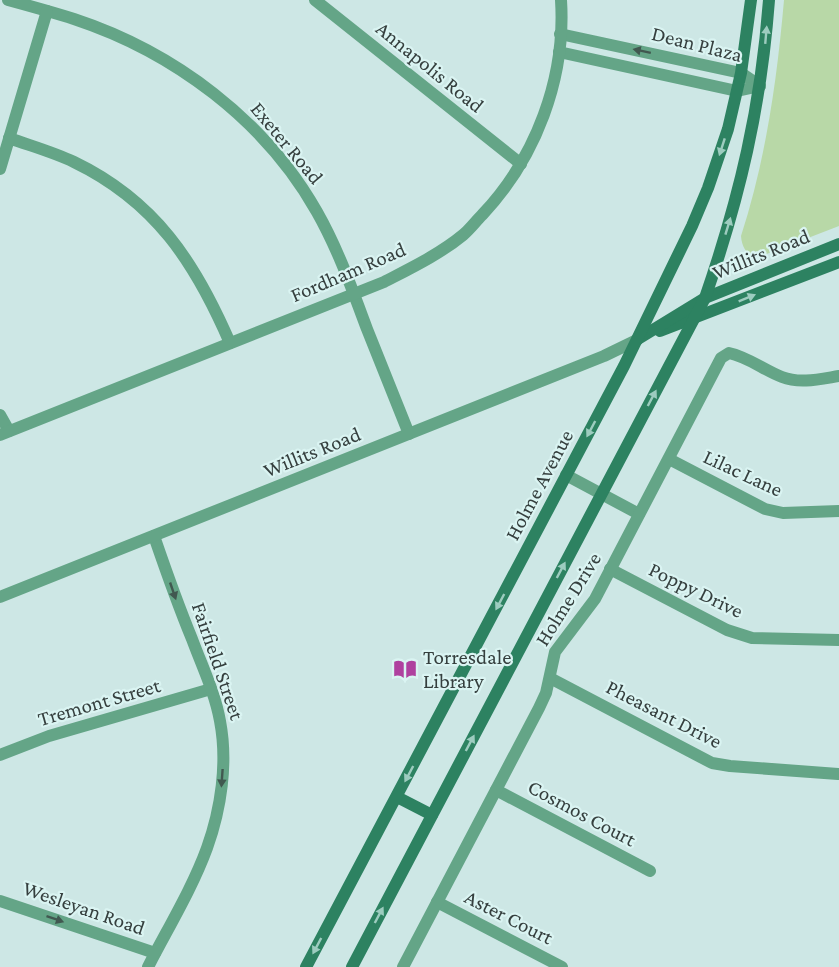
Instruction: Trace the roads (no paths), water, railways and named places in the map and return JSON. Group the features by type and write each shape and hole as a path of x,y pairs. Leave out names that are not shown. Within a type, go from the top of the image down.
{"main road":[{"name":"Holme Avenue","path":"306,967 637,340 692,226 708,188 738,91 751,0"},
{"path":"352,967 705,298 741,181 755,119 769,0"},
{"name":"Willits Road","path":"637,340 705,298 839,244"},
{"name":"Willits Road","path":"637,340 839,262"},
{"path":"397,797 432,815"}],"street":[{"name":"Exeter Road","path":"8,0 75,19 118,36 158,56 213,92 242,118 291,172 335,247 409,434"},
{"name":"Annapolis Road","path":"315,0 521,164"},
{"name":"Fordham Road","path":"4,433 384,282 429,258 464,235 494,202 521,164 540,125 552,92 559,52 561,0"},
{"path":"0,169 47,11"},
{"name":"Dean Plaza","path":"560,34 741,73 760,86"},
{"name":"Dean Plaza","path":"559,52 738,91 760,86"},
{"path":"9,138 75,163 109,182 151,216 174,241 194,269 212,300 230,343"},
{"name":"Willits Road","path":"0,597 604,356 637,340"},
{"name":"Holme Drive","path":"403,967 539,708 550,678 555,652 595,599 721,358 729,353 738,354 782,377 793,380 839,376"},
{"path":"0,415 4,433"},
{"name":"Lilac Lane","path":"669,459 765,508 783,513 839,511"},
{"path":"566,475 639,514"},
{"name":"Fairfield Street","path":"148,967 195,877 207,846 218,807 223,749 220,721 211,689 154,536"},
{"name":"Poppy Drive","path":"610,570 727,630 752,638 839,640"},
{"name":"Pheasant Drive","path":"550,678 712,763 838,774"},
{"name":"Tremont Street","path":"0,755 49,736 211,689"},
{"name":"Cosmos Court","path":"496,790 651,871"},
{"name":"Wesleyan Road","path":"0,901 155,953"},
{"name":"Aster Court","path":"437,902 562,967"}],"place":[{"name":"Torresdale Library","path":"405,669"}]}
